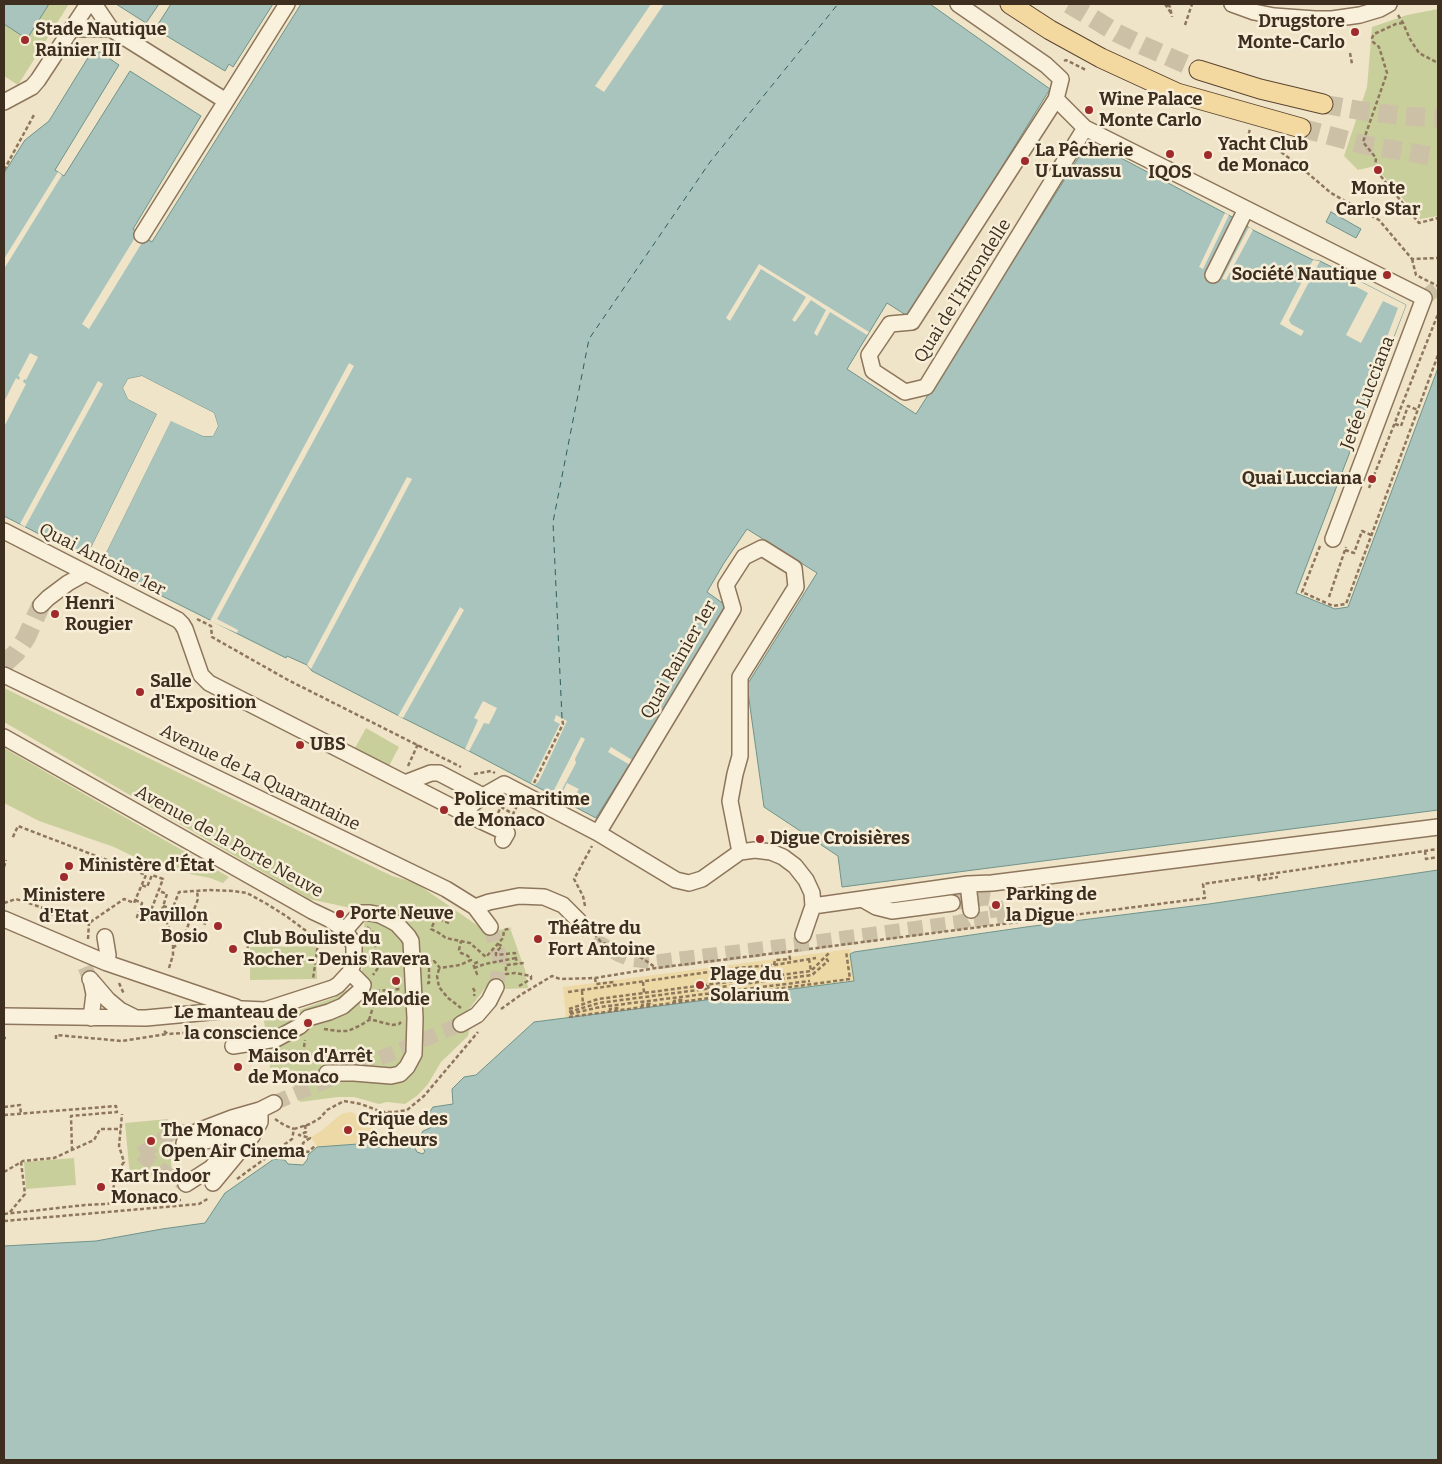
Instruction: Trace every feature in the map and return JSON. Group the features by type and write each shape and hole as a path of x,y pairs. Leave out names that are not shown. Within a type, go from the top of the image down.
{"main road":[{"path":"1010,4 1050,30 1101,58 1178,93 1301,128"},
{"path":"1199,70 1260,89 1323,104"}],"street":[{"path":"4,102 36,84 88,4"},
{"path":"94,4 110,29 226,100"},
{"path":"142,235 287,4"},
{"path":"958,4 1046,65 1061,79 1056,99 1085,128 1246,209 1212,275"},
{"path":"1232,4 1254,12 1274,16 1315,19 1332,19 1380,8 1394,9"},
{"path":"72,29 110,29"},
{"name":"Quai de l’Hirondelle","path":"1056,99 912,322 890,324 884,332 869,355 873,371 905,392 926,387 1085,128"},
{"name":"Jetée Lucciana","path":"1246,209 1424,298 1341,540"},
{"name":"Quai Antoine 1er","path":"4,531 171,616 182,624 198,669 209,683 405,783"},
{"name":"Quai Rainier 1er","path":"598,833 734,609 726,585 744,557 762,548 794,568 796,587 740,677 740,756 730,801 740,852"},
{"path":"41,605 68,583 86,573"},
{"name":"Avenue de La Quarantaine","path":"4,675 446,889 475,907 490,927"},
{"name":"Avenue de la Porte Neuve","path":"4,737 329,919 345,930"},
{"path":"405,783 431,773 439,774 483,796"},
{"path":"405,783 507,834 503,840"},
{"path":"462,812 483,796 504,784 598,833 676,880 689,883 702,879 740,852 756,850 783,856 795,866 806,880 812,893 813,906 803,935"},
{"path":"904,903 1001,882 1438,827"},
{"path":"813,906 862,899 968,889"},
{"path":"968,889 971,910"},
{"path":"475,907 519,896 544,897 563,905 583,924"},
{"path":"862,899 876,907 892,911 952,903"},
{"path":"4,1016 146,1018 242,1009 265,1010 311,996 338,985 350,972 354,961 354,945 345,930 360,913 380,915 397,924 411,941 415,1018 414,1054 407,1067 400,1074 392,1076 327,1073"},
{"path":"4,919 107,963 242,1009"},
{"path":"105,937 108,955 107,963"},
{"path":"233,1046 276,1039 300,1026 308,1018 343,1006 361,990 363,985 350,972"},
{"path":"90,1018 94,994 90,979 108,1000 120,1010 135,1018"},
{"path":"461,1024 477,1014 489,1002 496,987"},
{"path":"184,1143 212,1140 241,1128 266,1107"},
{"path":"198,1131 266,1107"},
{"path":"213,1189 252,1136 266,1107"},
{"path":"186,1184 211,1168 233,1144 241,1128"}],"path":[{"path":"1166,4 1171,15"},
{"path":"1185,25 1192,4"},
{"path":"1394,9 1419,53 1438,63"},
{"path":"1403,23 1396,24 1374,34 1372,38 1373,42 1379,47 1387,73 1363,142 1376,158 1375,168 1418,223 1438,218"},
{"path":"1350,53 1352,64"},
{"path":"1066,60 1086,70"},
{"path":"4,170 36,113"},
{"path":"1247,140 1250,129"},
{"path":"1281,152 1331,193 1379,220 1412,259 1416,275 1438,286"},
{"path":"1412,259 1438,258"},
{"path":"1366,496 1438,314"},
{"path":"1329,597 1345,550 1341,540 1324,535 1302,592 1333,606 1346,604 1438,356"},
{"path":"1395,424 1401,426 1408,406 1418,410"},
{"path":"1345,550 1354,553 1362,531 1371,535"},
{"path":"211,626 212,637 288,680 463,768"},
{"path":"491,826 501,807 513,814 527,789 530,790 563,724 562,718"},
{"path":"469,771 475,775 491,771 498,774"},
{"path":"12,839 18,826 146,875 134,904 124,899 89,923"},
{"path":"585,905 583,896 574,879 598,833"},
{"path":"498,1012 522,994 552,976 560,978 596,978 656,968 1205,898 1203,884 1438,849"},
{"path":"1425,851 1426,859 1438,857"},
{"path":"4,867 6,860"},
{"path":"135,900 142,903 137,918 147,921 163,879 152,875 146,887 142,885"},
{"path":"1258,877 1259,880 1278,878"},
{"path":"148,916 159,919 167,894 158,891"},
{"path":"173,948 183,939 198,898 197,891"},
{"path":"167,972 173,955 173,937 167,923 179,892 233,891 247,893 286,916 309,933 318,943 312,986"},
{"path":"4,903 16,899 89,923"},
{"path":"163,906 172,909"},
{"path":"50,918 53,911"},
{"path":"191,918 206,924"},
{"path":"449,924 436,918 431,929 446,938 470,943 486,957 498,944 502,946 496,952 496,955 516,952 517,964"},
{"path":"88,943 89,923"},
{"path":"583,924 601,942 642,958 656,968"},
{"path":"506,930 511,928"},
{"path":"243,966 249,942 276,945 279,937"},
{"path":"450,967 471,960 459,950 461,941"},
{"path":"569,1013 580,1015 598,999 644,995 678,995 850,979 846,951"},
{"path":"774,965 774,960 790,959 789,952"},
{"path":"569,1013 646,1002 678,995 708,985 812,971 828,953"},
{"path":"737,994 740,988 770,980 812,975 828,960 824,957"},
{"path":"474,968 492,962 516,958"},
{"path":"568,992 816,958"},
{"path":"810,959 812,971"},
{"path":"478,962 473,964 477,974 480,973"},
{"path":"519,986 532,979 531,976 515,973 506,974 506,965 524,963"},
{"path":"440,968 437,976 439,987 448,998 462,1009"},
{"path":"737,968 739,980"},
{"path":"810,975 810,982"},
{"path":"770,976 771,986"},
{"path":"596,978 596,984 614,982 614,985"},
{"path":"643,982 646,1002 650,1006"},
{"path":"569,1013 584,1010 620,1010 776,989 810,982"},
{"path":"363,985 377,991 403,989"},
{"path":"706,998 709,992 708,985"},
{"path":"771,986 776,987 776,989"},
{"path":"767,990 771,986"},
{"path":"740,988 746,993"},
{"path":"582,991 584,1010"},
{"path":"709,992 714,997"},
{"path":"678,995 684,1001"},
{"path":"674,1003 678,995"},
{"path":"614,999 615,1007"},
{"path":"642,1007 646,1002"},
{"path":"615,1007 620,1010"},
{"path":"610,1011 610,1009 615,1007"},
{"path":"308,1018 324,1029 348,1031 369,1020 388,1024 401,1024 404,1017"},
{"path":"56,1039 56,1035 122,1041 168,1034 246,1029"},
{"path":"163,1030 168,1034"},
{"path":"266,1107 284,1125 294,1129 320,1118 327,1110 344,1101 387,1112 407,1110 424,1096 478,1032"},
{"path":"4,1107 20,1106 21,1114"},
{"path":"4,1115 116,1106 116,1112 71,1116 72,1150"},
{"path":"387,1112 387,1119 398,1119 400,1126 406,1125"},
{"path":"112,1202 115,1175 124,1162 119,1146 122,1114"},
{"path":"305,1125 306,1132 299,1135 310,1138 303,1143 303,1151 308,1152 316,1145"},
{"path":"4,1172 21,1162 54,1158 72,1150 94,1140 100,1129 121,1129"},
{"path":"236,1179 292,1139 294,1129"},
{"path":"9,1213 25,1194 21,1162"},
{"path":"4,1221 199,1204 213,1189"},
{"path":"4,1214 112,1202 181,1200"}],"green space":[{"name":"Stade Nautique Rainier III","path":"4,4 69,4 18,85 4,76"},
{"path":"1438,9 1438,216 1420,219 1375,166 1358,170 1344,156 1367,87 1372,27 1407,15"},
{"path":"4,688 392,876 416,883 487,932 510,928 525,970 528,988 507,989 489,983 464,1016 470,1027 468,1036 441,1062 428,1084 418,1095 405,1104 387,1102 379,1104 354,1097 300,1102 301,1089 271,1074 264,1021 272,1015 291,1013 333,998 351,988 362,972 365,907 351,908 309,899 4,722"},
{"path":"366,728 399,747 389,766 355,748"},
{"path":"4,748 229,877 223,883 210,878 155,867 114,847 39,821 4,803"},
{"path":"316,946 317,979 250,980 250,947"},
{"path":"168,1119 172,1174 130,1177 125,1123"},
{"path":"74,1158 76,1185 26,1189 24,1162"}],"sand":[{"name":"Plage du Solarium","path":"850,949 854,981 566,1018 563,987"},
{"name":"Crique des Pêcheurs","path":"352,1112 360,1118 370,1120 373,1124 374,1133 379,1137 358,1144 317,1147 311,1137 339,1116"}],"water":[{"path":"4,4 49,4 27,39 4,24"},
{"path":"116,4 159,4 146,23"},
{"path":"171,4 273,4 233,67 229,64 225,71 155,29"},
{"path":"301,4 930,4 1050,89 909,317 887,303 847,369 916,414 1089,141 1253,230 1313,260 1320,261 1406,305 1296,593 1335,609 1348,607 1438,368 1438,810 842,887 838,856 764,807 747,685 817,573 747,529 707,592 728,607 596,818 312,671 307,665 287,656 286,658 100,565 171,420 203,436 213,436 218,426 214,413 142,376 128,379 123,388 128,399 157,414 86,558 4,516 4,173 25,140 49,121 94,48 119,65 55,170 64,176 130,71 201,116 133,229 152,242"},
{"path":"1331,212 1361,229 1356,238 1326,222"},
{"path":"1438,870 1438,1460 4,1460 4,1246 96,1241 205,1223 225,1193 274,1159 285,1160 288,1164 303,1165 308,1155 317,1147 358,1144 392,1134 407,1140 414,1146 417,1152 423,1154 425,1151 420,1144 419,1138 423,1131 430,1128 432,1122 428,1114 433,1107 453,1104 452,1089 464,1077 476,1075 534,1022 854,981 850,954 854,952 1026,927 1209,904"}],"pier":[{"path":"651,4 664,4 604,92 595,86"},
{"path":"58,172 62,175 4,269 4,259"},
{"path":"1225,213 1229,215 1203,269 1199,267"},
{"path":"1249,227 1253,230 1226,280 1222,279"},
{"path":"136,236 143,241 89,329 82,324"},
{"path":"1313,260 1320,261 1289,320 1291,324 1304,331 1301,336 1280,324"},
{"path":"759,264 869,332 867,335 830,312 817,336 814,333 826,310 811,300 795,322 792,320 806,297 761,269 730,321 726,318"},
{"path":"1357,280 1406,305 1380,372 1375,369 1398,308 1383,301 1361,343 1346,335 1368,293 1355,286"},
{"path":"30,353 38,357 26,380 24,379 23,382 26,384 4,427 4,402 16,378 19,380 20,377 18,376"},
{"path":"349,363 354,366 217,619 238,630 237,633 210,621"},
{"path":"142,376 214,413 218,426 213,436 203,436 171,421 100,565 98,564 169,419 172,418 203,433 212,433 215,426 212,415 141,379 130,381 126,388 130,397 159,414 89,559 86,558 157,414 128,399 123,388 128,379"},
{"path":"98,381 103,384 25,527 20,524"},
{"path":"407,477 412,479 311,669 307,665"},
{"path":"460,607 464,610 403,718 398,716"},
{"path":"483,701 497,708 489,724 484,723 469,751 465,749 478,720 474,718"},
{"path":"556,715 567,721 539,781 535,785 531,783 533,778 560,724 554,721"},
{"path":"581,737 585,739 575,759 576,763 558,797 552,794"},
{"path":"611,747 632,760 630,765 608,752"},
{"path":"567,783 579,789 574,797 571,796 568,803 565,801 568,794 563,791"}],"ferry route":[{"path":"562,718 553,522 589,339 710,162 838,4"}],"tunnel":[{"path":"1069,4 1117,33 1199,70"},
{"path":"1323,104 1404,116 1438,118"},
{"path":"1301,128 1365,145 1438,157"},
{"path":"1424,298 1438,287"},
{"path":"4,664 16,653 26,638 41,605"},
{"path":"952,903 986,898 994,901 996,905 998,917 959,922"},
{"path":"579,921 596,941 618,954 630,959 656,962 963,922 971,915 971,910"},
{"path":"490,927 500,959 496,987"},
{"path":"85,967 90,979"},
{"path":"274,1103 461,1024"},
{"path":"141,1154 173,1132 198,1131"},
{"path":"141,1154 171,1177 186,1184"}],"place":[{"name":"Drugstore Monte-Carlo","path":"1355,32"},
{"name":"Stade Nautique Rainier III","path":"25,40"},
{"name":"Wine Palace Monte Carlo","path":"1089,110"},
{"name":"IQOS","path":"1170,154"},
{"name":"Yacht Club de Monaco","path":"1208,155"},
{"name":"La Pêcherie U Luvassu","path":"1025,161"},
{"name":"Monte Carlo Star","path":"1378,170"},
{"name":"Société Nautique","path":"1387,275"},
{"name":"Quai Lucciana","path":"1372,479"},
{"name":"Henri Rougier","path":"55,614"},
{"name":"Salle d'Exposition","path":"140,692"},
{"name":"UBS","path":"300,745"},
{"name":"Police maritime de Monaco","path":"444,810"},
{"name":"Digue Croisières","path":"760,839"},
{"name":"Ministère d'État","path":"69,866"},
{"name":"Ministere d'Etat","path":"64,877"},
{"name":"Parking de la Digue","path":"996,905"},
{"name":"Porte Neuve","path":"340,914"},
{"name":"Pavillon Bosio","path":"218,926"},
{"name":"Théâtre du Fort Antoine","path":"538,939"},
{"name":"Club Bouliste du Rocher - Denis Ravera","path":"233,949"},
{"name":"Melodie","path":"396,981"},
{"name":"Plage du Solarium","path":"700,985"},
{"name":"Le manteau de la conscience","path":"308,1023"},
{"name":"Maison d'Arrêt de Monaco","path":"238,1067"},
{"name":"Crique des Pêcheurs","path":"348,1130"},
{"name":"The Monaco Open Air Cinema","path":"151,1141"},
{"name":"Kart Indoor Monaco","path":"101,1187"}]}
